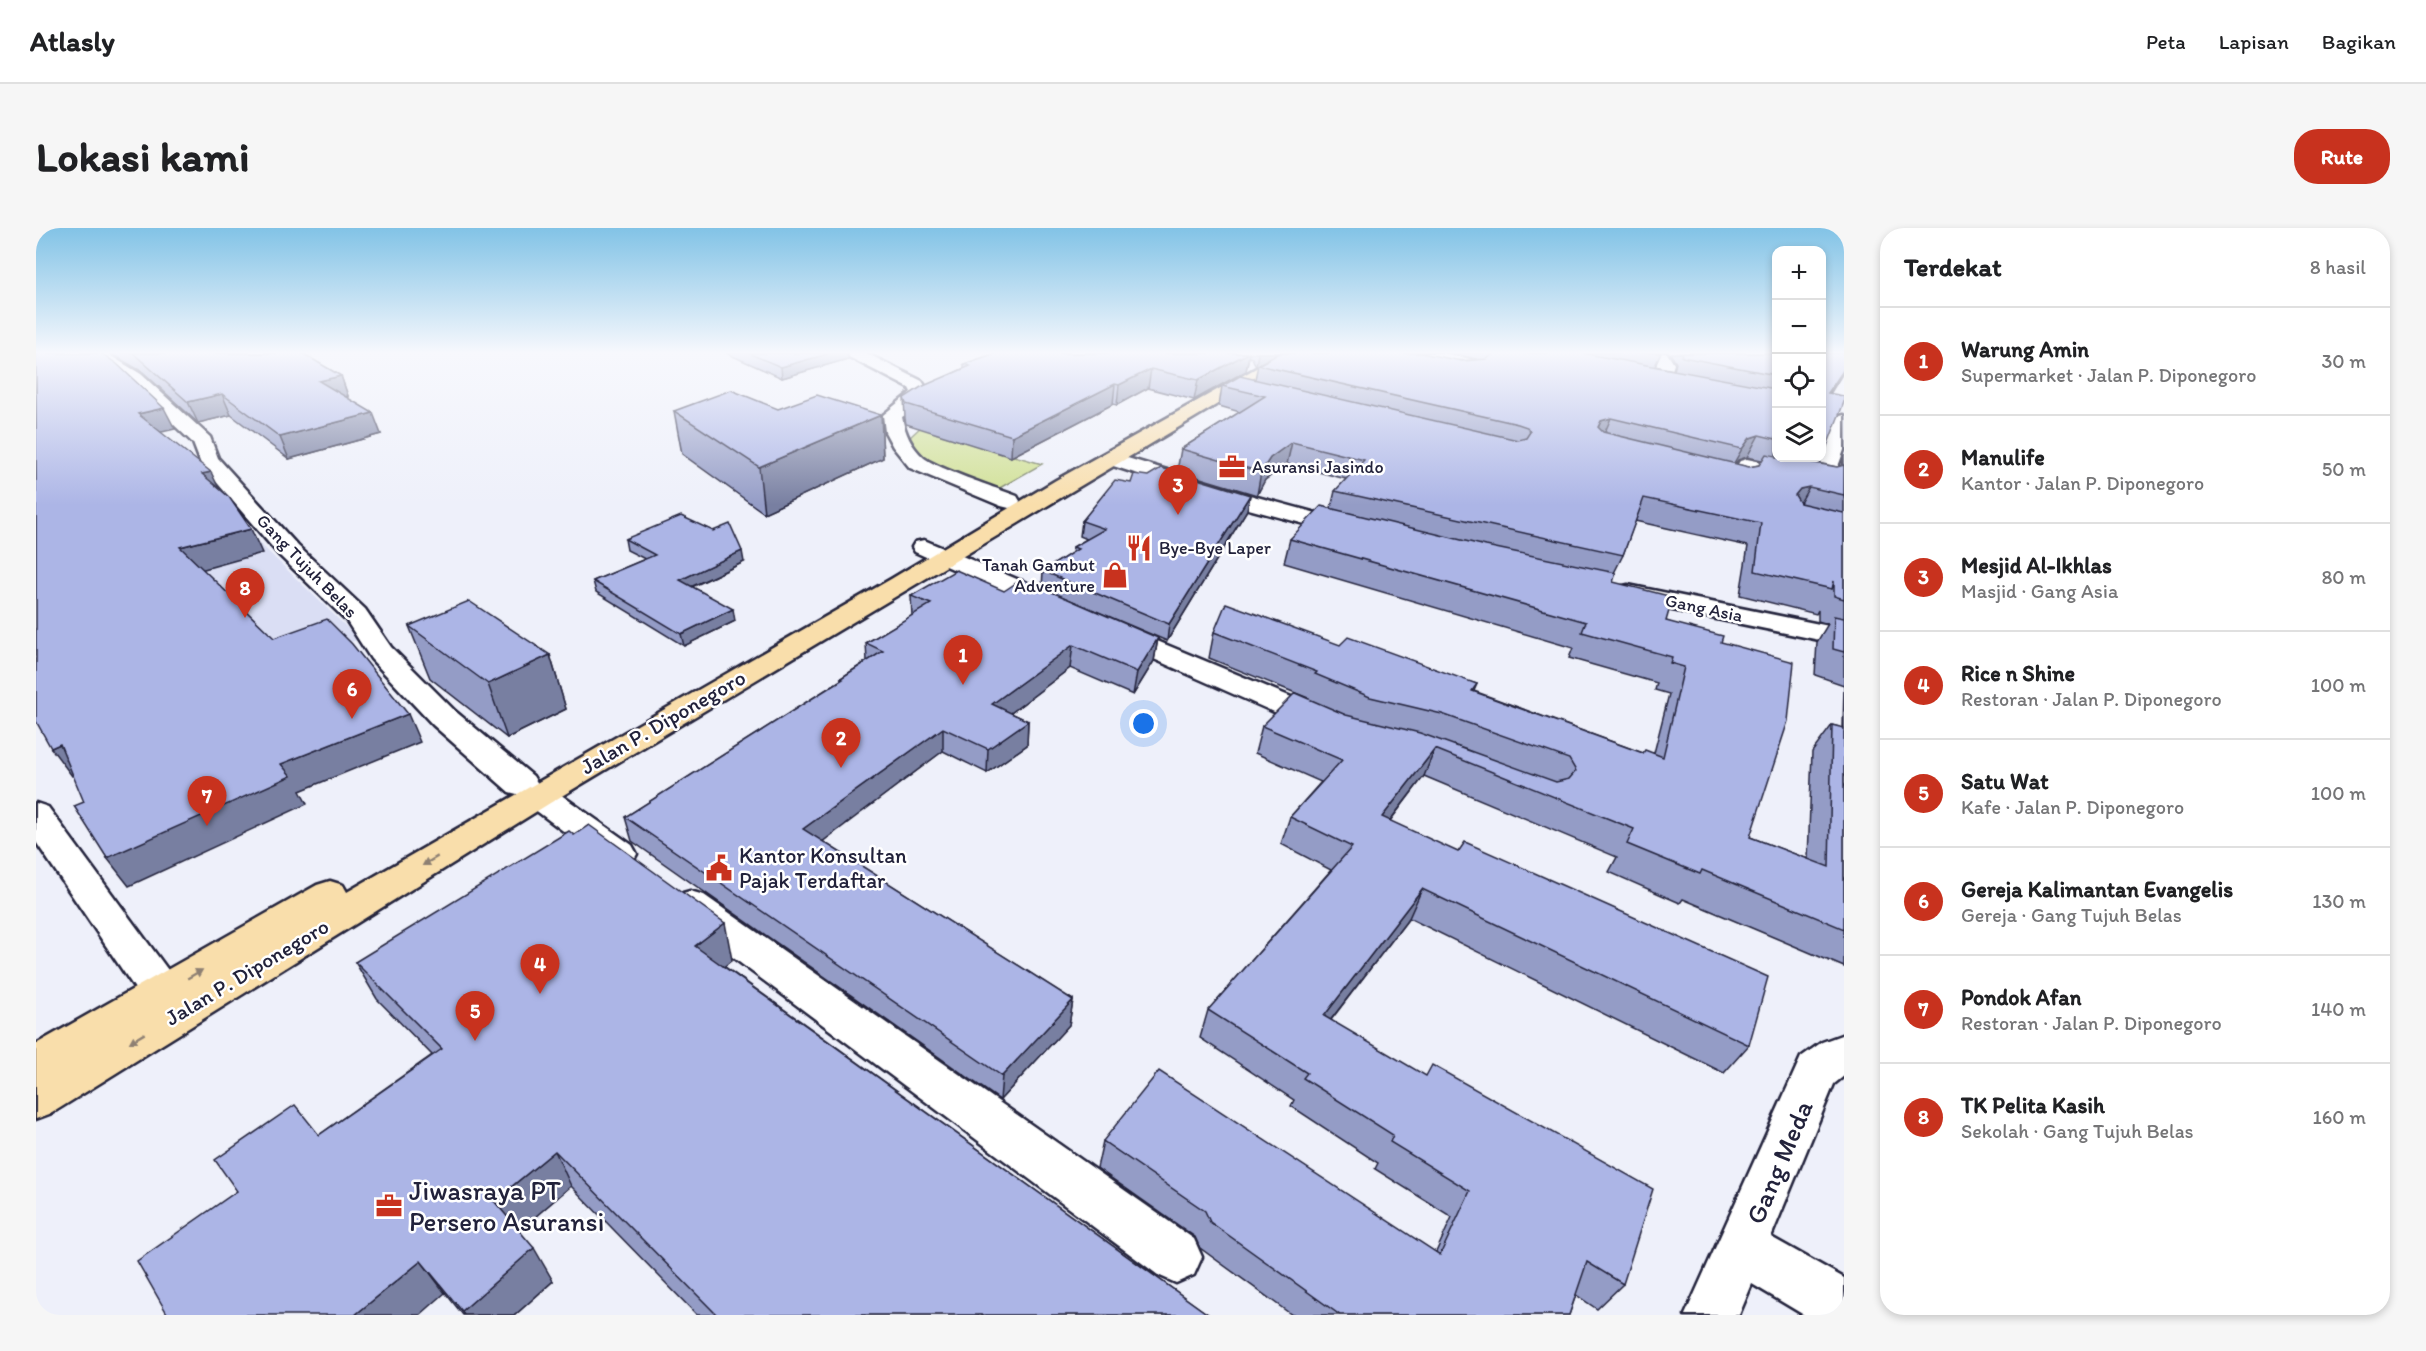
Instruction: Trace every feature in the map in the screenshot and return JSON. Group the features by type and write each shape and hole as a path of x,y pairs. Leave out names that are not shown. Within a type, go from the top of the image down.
{"main road":[{"name":"Jalan P. Diponegoro","path":"935,552 1009,501 1179,404"},
{"name":"Jalan P. Diponegoro","path":"36,1067 161,993 530,789 935,552 1111,459 1205,404"},
{"name":"Jalan P. Diponegoro","path":"36,1098 530,789"}],"street":[{"name":"Gang Tujuh Belas","path":"163,404 203,441 208,460 289,551 356,615 381,653 444,718 530,789 1176,1257"},
{"path":"910,404 892,415 895,432 903,447 917,464 1009,501"},
{"path":"1692,470 1737,481 1747,465 1823,481 1844,419 1826,414"},
{"path":"1111,459 1238,499 1373,535"},
{"path":"935,552 1349,733"},
{"name":"Gang Asia","path":"1605,588 1844,637"},
{"path":"36,815 161,993"},
{"name":"Gang Meda","path":"1712,1315 1818,1071 1844,1053"},
{"path":"1742,1250 1844,1308"}],"shaded area":[{"path":"251,535 359,639 218,692 148,562"}],"green space":[{"path":"922,426 937,434 1042,464 998,489 952,474 919,457 908,439"}],"building":[{"path":"36,404 159,404 164,408 138,414 211,472 202,474 229,497 251,529 180,547 274,638 327,619 352,644 408,714 281,764 291,776 107,858 74,806 84,802 60,744 51,748 36,721"},
{"path":"235,404 357,404 373,413 280,437"},
{"path":"694,404 765,404 778,409 793,404 845,404 881,415 759,467 674,411"},
{"path":"906,404 1076,404 1012,436"},
{"path":"1253,404 1360,404 1518,440 1526,438 1530,432 1527,427 1429,404 1772,404 1772,438 1759,435 1750,438 1742,449 1611,418 1601,421 1598,427 1603,432 1749,467 1759,465 1766,454 1772,455 1772,462 1809,462 1837,467 1844,465 1844,495 1809,487 1800,489 1795,495 1800,503 1844,513 1844,599 1834,596 1834,581 1832,589 1755,571 1761,523 1644,498 1623,555 1335,491 1364,460 1292,442 1270,458 1261,472 1181,449"},
{"path":"1826,404 1843,404 1826,449"},
{"path":"1161,468 1250,495 1169,624 1043,571 1078,549 1073,547 1105,529 1082,521 1115,480 1131,483 1134,474 1148,476"},
{"path":"1321,506 1486,546 1616,573 1613,582 1673,597 1666,621 1723,636 1721,642 1794,662 1788,721 1750,837 1829,867 1832,725 1844,728 1844,929 1702,870 1700,874 1627,844 1634,829 1435,749 1382,817 1458,852 1465,842 1768,977 1749,1045 1422,889 1324,1016 1426,1076 1432,1065 1653,1189 1623,1284 1587,1262 1569,1315 1340,1315 1210,1222 1205,1211 1103,1141 1159,1071 1440,1255 1470,1191 1390,1142 1393,1135 1303,1078 1307,1073 1208,1010 1352,847 1290,817 1342,760 1262,726 1295,693 1346,715 1420,733 1556,782 1569,779 1576,771 1569,759 1442,714 1370,697 1315,674 1317,672 1214,632 1226,603 1340,645 1348,637 1477,684 1472,691 1643,753 1645,750 1663,757 1684,667 1670,663 1672,657 1582,632 1586,622 1290,539"},
{"path":"681,516 713,531 730,524 742,551 680,580 733,609 681,634 593,581 655,555 625,539"},
{"path":"956,570 1004,591 1022,579 1158,638 1137,672 1073,645 992,704 1028,721 988,749 943,728 803,829 1073,1000 1002,1076 625,817 843,679 841,678 883,651 866,643 931,604 911,596"},
{"path":"469,601 550,655 488,684 409,626"},
{"path":"1834,616 1844,618 1844,652 1833,649"},
{"path":"589,825 725,923 695,946 1209,1315 717,1315 555,1151 494,1201 534,1248 462,1311 421,1261 355,1315 168,1315 137,1261 237,1191 215,1160 295,1105 319,1135 442,1049 355,962 569,831 574,835"}],"place":[{"name":"Asuransi Jasindo","path":"1232,467"},
{"name":"Mesjid Al-Ikhlas","path":"1178,515"},
{"name":"Bye-Bye Laper","path":"1139,548"},
{"name":"Tanah Gambut Adventure","path":"1115,575"},
{"name":"TK Pelita Kasih","path":"245,618"},
{"name":"Warung Amin","path":"963,685"},
{"name":"Gereja Kalimantan Evangelis","path":"352,719"},
{"name":"Manulife","path":"841,768"},
{"name":"Pondok Afan","path":"207,826"},
{"name":"Kantor Konsultan Pajak Terdaftar","path":"719,868"},
{"name":"Rice n Shine","path":"540,994"},
{"name":"Satu Wat","path":"475,1041"},
{"name":"Jiwasraya PT Persero Asuransi","path":"389,1206"}]}
